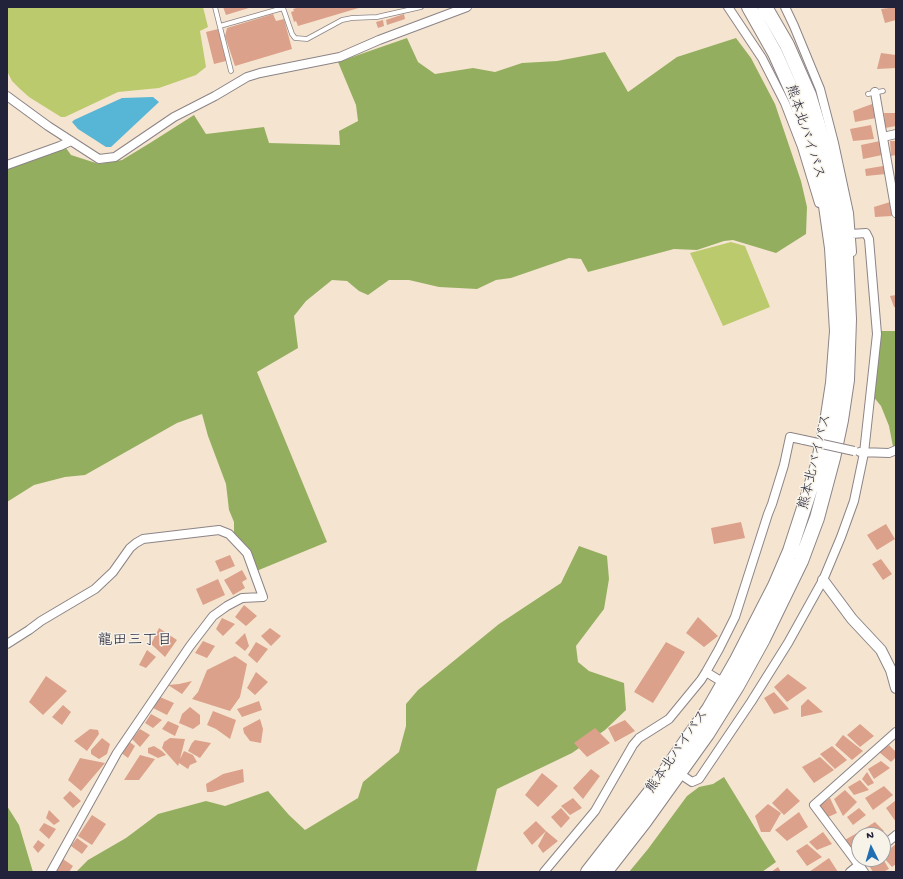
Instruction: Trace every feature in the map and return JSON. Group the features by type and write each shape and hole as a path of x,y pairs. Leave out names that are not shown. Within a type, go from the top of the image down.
{"highway":[{"name":"熊本北バイパス","path":"588,872 659,781 709,709 737,660 775,586 790,551 818,465 827,422 833,383 837,330 831,241 826,206 815,158 796,100 776,53 749,7"},
{"name":"熊本北バイパス","path":"605,872 680,774 737,686 763,639 801,561 817,518 833,458 841,420 848,365 849,319 846,256 837,197 827,154 809,95 786,45 766,7"}],"street":[{"path":"7,96 48,126 99,159 115,157 174,117 215,96 247,77 340,57 379,40 467,7"},
{"path":"728,7 762,58 785,103 802,147 818,199 825,232 836,302"},
{"path":"785,7 820,88 834,143 849,214 855,306 853,336 848,365"},
{"path":"875,92 896,213"},
{"path":"883,137 896,134"},
{"path":"7,165 70,141"},
{"path":"680,774 692,782 699,779 751,702 788,643 823,580 854,501 864,453 877,334 869,239 866,233 850,234"},
{"path":"544,872 595,811 632,745 669,719 706,672 735,617 784,465 790,437 864,453 889,453 896,450"},
{"path":"7,644 41,621 95,589 113,572 130,548 144,539 219,530 229,534 247,553 263,597 242,598 213,616 190,646 117,753 51,872"},
{"path":"823,580 852,619 881,650 892,670 896,688"},
{"path":"706,672 724,683"},
{"path":"851,854 814,805 896,732"}],"lane":[{"path":"215,7 231,71"},
{"path":"220,26 283,8 294,38 307,39 342,20 377,17 421,7"}],"green space":[{"path":"7,7 203,7 208,27 200,31 206,67 196,75 159,88 118,92 65,117 61,117 29,97 12,81 7,71"},
{"path":"407,38 418,62 435,74 473,68 495,72 522,63 557,61 605,52 628,92 677,57 736,38 751,58 775,104 801,181 807,207 806,234 776,253 733,240 724,241 697,250 674,249 588,272 581,259 569,258 511,278 496,280 477,289 439,287 409,280 389,280 368,295 359,291 347,281 332,280 306,301 294,316 298,348 257,372 327,542 254,572 234,539 234,522 229,510 226,484 208,436 202,414 177,423 85,475 65,477 34,485 7,502 7,169 66,148 71,155 99,164 122,160 194,115 206,134 264,127 269,143 340,145 339,131 358,121 356,105 338,62"},
{"path":"731,242 745,246 770,307 723,326 690,253"},
{"path":"880,331 896,331 896,462 889,426 881,406 872,395"},
{"path":"579,546 607,556 609,579 604,609 576,646 578,662 589,671 624,683 626,710 605,730 572,753 497,789 476,872 76,872 88,860 126,838 158,814 206,801 225,806 268,791 289,815 305,830 358,798 363,782 399,752 406,726 406,704 418,690 499,624 561,583"},
{"path":"724,777 776,862 762,872 629,872 687,796 699,787 713,784"},
{"path":"7,806 19,825 33,872 7,872"}],"water":[{"path":"153,97 159,102 111,147 106,147 78,129 72,122 122,98"}],"building":[{"path":"223,7 252,7 226,15"},
{"path":"299,7 362,7 298,26 296,21 294,22 291,12 294,11 293,9"},
{"path":"896,7 896,20 885,23 881,9"},
{"path":"273,14 276,21 284,19 292,49 235,66 225,36 227,28"},
{"path":"404,14 405,19 387,25 386,20"},
{"path":"383,20 384,26 378,28 376,22"},
{"path":"218,29 226,61 214,64 206,32"},
{"path":"881,53 896,55 896,68 877,69"},
{"path":"872,104 876,118 855,122 853,111"},
{"path":"884,113 896,113 896,126 885,128"},
{"path":"871,125 874,139 853,141 850,129"},
{"path":"880,141 882,155 863,159 861,145"},
{"path":"890,141 896,141 896,155 891,156"},
{"path":"883,166 886,174 866,176 865,169"},
{"path":"890,202 892,216 875,217 874,207"},
{"path":"896,295 896,307 894,307 890,296"},
{"path":"741,522 745,538 714,544 711,528"},
{"path":"886,524 895,539 877,550 867,535"},
{"path":"230,555 235,566 220,572 215,561"},
{"path":"881,559 892,574 883,580 872,564"},
{"path":"242,570 247,579 242,582 245,588 233,595 224,580"},
{"path":"218,579 225,595 203,605 196,589"},
{"path":"244,605 257,616 246,626 235,617"},
{"path":"698,617 718,636 704,647 686,633"},
{"path":"222,618 235,624 223,636 216,629"},
{"path":"159,628 177,640 165,657 151,644"},
{"path":"270,628 281,636 271,646 261,636"},
{"path":"245,633 249,646 245,651 235,643"},
{"path":"203,641 215,646 207,658 195,653"},
{"path":"256,642 268,649 257,663 248,655"},
{"path":"666,642 685,652 653,703 634,692"},
{"path":"147,650 156,657 146,668 139,665"},
{"path":"235,656 247,664 240,697 230,711 192,699 198,692 207,670"},
{"path":"256,672 268,682 255,695 247,688"},
{"path":"788,674 807,688 787,702 774,687"},
{"path":"46,676 67,691 43,715 29,702"},
{"path":"192,681 182,694 168,685 179,684"},
{"path":"774,692 789,709 774,714 764,698"},
{"path":"160,697 174,703 167,715 153,708"},
{"path":"808,699 823,712 801,717 801,706"},
{"path":"259,701 262,710 242,717 237,709"},
{"path":"63,705 71,712 62,725 52,717"},
{"path":"190,707 200,715 200,724 193,729 179,723 182,714"},
{"path":"213,711 236,720 230,739 216,729 207,725"},
{"path":"151,714 162,720 153,728 145,723"},
{"path":"260,719 263,729 261,743 250,741 244,733 243,728"},
{"path":"625,720 635,731 615,742 608,728"},
{"path":"168,721 179,726 175,736 162,729"},
{"path":"860,724 874,736 860,747 847,735"},
{"path":"595,728 610,743 587,757 574,743"},
{"path":"90,729 98,730 99,734 87,751 74,741"},
{"path":"140,729 150,735 140,747 132,739"},
{"path":"843,735 863,751 852,760 835,745"},
{"path":"102,738 110,744 107,754 99,759 91,754 91,750"},
{"path":"170,738 185,739 180,759 184,751 193,755 197,762 190,765 188,769 179,763 178,766 162,748 164,742"},
{"path":"195,740 211,743 200,758 188,751"},
{"path":"128,741 135,746 128,758 120,752"},
{"path":"889,745 896,752 896,757 891,762 879,752"},
{"path":"154,746 166,755 158,758 148,753 148,748"},
{"path":"832,746 847,760 835,769 820,754"},
{"path":"140,755 155,759 139,780 124,780"},
{"path":"820,757 834,770 814,783 802,767"},
{"path":"80,758 105,763 81,791 68,780"},
{"path":"881,761 890,768 874,779 868,769"},
{"path":"243,769 244,782 212,792 207,792 206,784 223,774"},
{"path":"591,769 600,776 583,799 573,788"},
{"path":"867,772 874,783 868,786 862,779"},
{"path":"542,773 558,786 538,807 525,795"},
{"path":"860,780 869,790 854,795 848,787"},
{"path":"884,786 893,795 873,810 865,798"},
{"path":"787,788 800,801 784,815 772,803"},
{"path":"845,790 857,802 843,816 834,799"},
{"path":"70,791 81,801 73,808 63,798"},
{"path":"573,798 582,808 570,815 561,806"},
{"path":"830,798 837,813 828,817 819,806"},
{"path":"896,800 896,822 886,808"},
{"path":"768,804 781,813 770,832 761,832 755,816"},
{"path":"561,808 570,818 561,828 551,817"},
{"path":"859,808 866,815 853,825 847,817"},
{"path":"49,810 60,821 54,825 46,818"},
{"path":"799,812 808,827 787,841 775,830"},
{"path":"92,815 106,824 92,845 78,836"},
{"path":"536,821 546,831 532,845 523,833"},
{"path":"875,822 880,827 867,827"},
{"path":"44,823 56,829 49,839 39,830"},
{"path":"546,831 558,841 543,853 538,846"},
{"path":"823,832 832,844 817,850 809,842"},
{"path":"851,836 851,851 843,841"},
{"path":"77,838 88,846 82,854 71,846"},
{"path":"38,840 45,845 38,853 33,847"},
{"path":"807,844 822,857 807,866 796,851"},
{"path":"896,844 896,864 892,867 891,866 891,848"},
{"path":"829,858 838,872 809,872"},
{"path":"63,859 73,866 69,872 54,872"},
{"path":"778,867 781,872 771,872"},
{"path":"870,867 888,867 889,869 883,872 873,872"}],"district":[{"name":"龍田三丁目","path":"135,642"}]}
